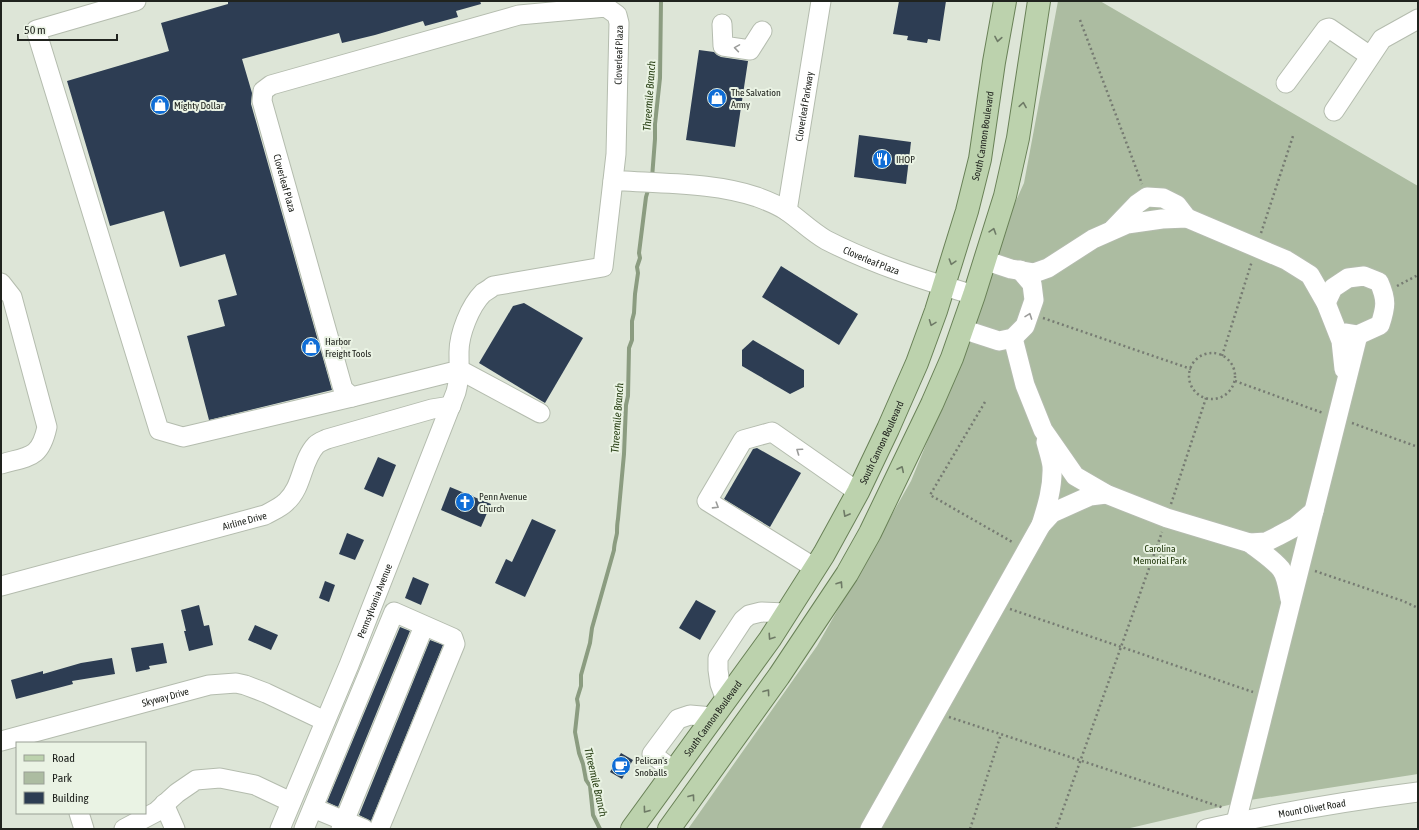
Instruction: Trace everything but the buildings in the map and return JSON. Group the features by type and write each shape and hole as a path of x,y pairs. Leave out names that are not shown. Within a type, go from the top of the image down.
{"main road":[{"name":"South Cannon Boulevard","path":"632,829 770,639 815,568 858,492 888,429 917,363 936,311 967,211 980,159 1005,1"},
{"path":"669,829 779,676 851,567 870,533 932,404 952,358 974,295 1013,166 1039,1"}],"street":[{"path":"136,1 36,30 159,430 183,437 460,370 540,413"},
{"name":"Cloverleaf Parkway","path":"787,211 821,1"},
{"name":"Cloverleaf Plaza","path":"352,397 343,389 262,101 263,91 271,85 519,15 612,6 619,23 619,95 616,154 619,181 603,267 494,286 483,294 471,310 461,336 459,351 460,370"},
{"path":"1334,111 1382,40 1418,19"},
{"path":"722,24 723,46 750,50 762,31"},
{"path":"1286,83 1326,29 1329,28 1370,56"},
{"name":"Cloverleaf Plaza","path":"619,181 704,186 731,190 756,197 775,204 824,238 855,254 919,278 974,295"},
{"path":"1110,232 1137,204 1147,197 1163,198 1177,205 1187,218"},
{"path":"984,260 1011,269 1034,272 1048,268 1093,238 1127,224 1162,218 1187,218 1286,260 1310,275 1326,304 1342,341 1345,384"},
{"path":"962,329 999,341 1013,338 1025,326 1034,300 1032,284 1020,270"},
{"path":"1326,304 1333,288 1348,278 1364,276 1379,282 1384,293 1385,310 1380,325 1358,336 1337,330"},
{"path":"1,284 12,297 47,427 44,441 39,450 29,456 1,464"},
{"path":"1236,821 1358,336"},
{"path":"870,829 1041,525 1048,505 1052,484 1052,466 1043,430 1025,385 1013,338"},
{"name":"Pennsylvania Avenue","path":"280,829 349,664 451,406 456,392 460,370"},
{"name":"Airline Drive","path":"1,586 265,514 277,509 287,502 296,489 311,453 317,444 327,439 432,409 451,406"},
{"path":"1043,430 1075,476 1106,494 1167,518 1250,543 1268,556 1282,570 1287,583 1291,602"},
{"path":"815,568 707,501 743,440 772,432 858,492"},
{"path":"1041,525 1052,513 1090,496 1106,494"},
{"path":"1250,543 1266,542 1278,536 1295,527 1314,511"},
{"path":"304,829 394,612 453,638 455,644 379,829"},
{"path":"726,700 719,677 718,658 743,620 749,615 760,612 786,613"},
{"path":"343,825 424,626"},
{"name":"Skyway Drive","path":"1,741 56,735 209,684 236,683 266,693 325,721"},
{"path":"124,829 156,812 177,793 196,780 220,778 255,785 291,802"},
{"name":"Mount Olivet Road","path":"1206,829 1236,821 1344,802 1418,792"},
{"path":"164,804 175,829"},
{"path":"313,808 343,825 364,829"},
{"path":"79,814 84,829"}],"path":[{"path":"1080,20 1147,197"},
{"path":"1384,293 1418,275"},
{"path":"1030,313 1191,369"},
{"path":"1207,354 1222,356 1233,366 1235,381 1227,394 1213,399 1206,398 1199,395 1194,390 1190,376 1191,369 1194,362 1207,354"},
{"path":"1056,829 1167,518 1206,398"},
{"path":"985,402 930,494 1027,550"},
{"path":"1300,565 1403,601 1418,608"},
{"path":"996,605 1267,697"},
{"path":"936,713 1080,761 1236,821"},
{"path":"970,829 1001,734"}],"green space":[{"name":"Carolina Memorial Park","path":"1058,1 1100,1 1418,186 1418,774 1250,800 1126,829 688,829 817,646 911,481 976,323 1006,223 1024,183"}],"waterway":[{"name":"Threemile Branch","path":"652,178 655,124 660,78 661,1"},
{"name":"Threemile Branch","path":"600,829 593,815 590,786 586,780 575,732 578,705 577,699 581,686 581,675 590,643 592,628 614,550 617,533 624,454 626,405 628,396 629,348 632,340 632,321 638,273 637,267 640,258 639,253 646,197 649,187"}],"place":[{"name":"The Salvation Army","path":"717,98"},
{"name":"Mighty Dollar","path":"160,105"},
{"name":"IHOP","path":"882,159"},
{"name":"Harbor Freight Tools","path":"311,347"},
{"name":"Penn Avenue Church","path":"465,502"},
{"name":"Pelican's Snoballs","path":"621,766"}]}
